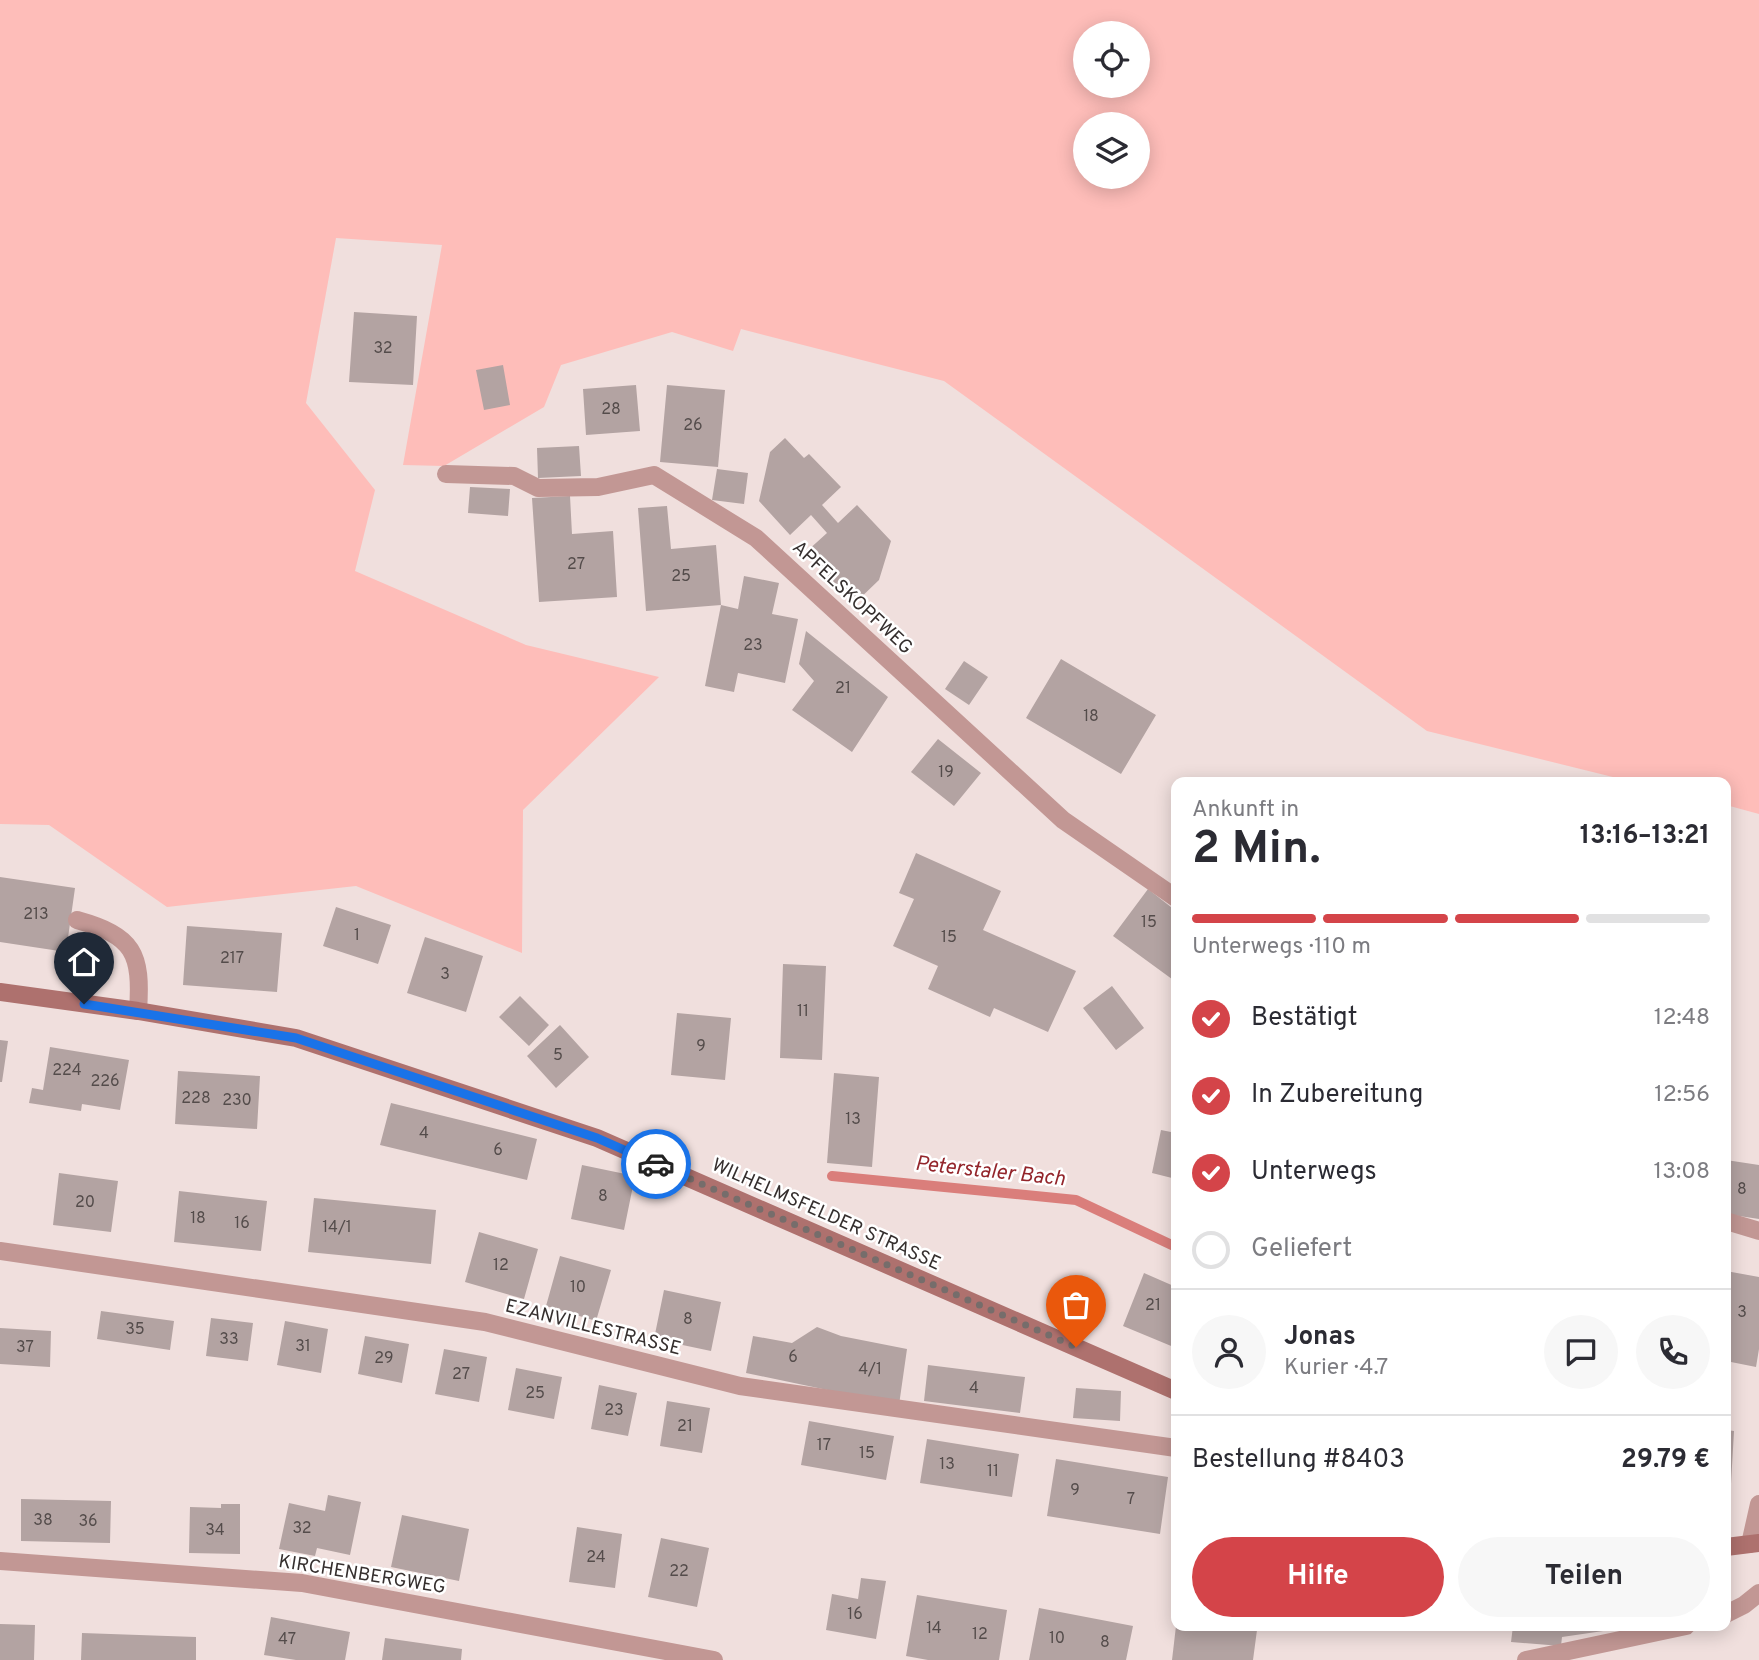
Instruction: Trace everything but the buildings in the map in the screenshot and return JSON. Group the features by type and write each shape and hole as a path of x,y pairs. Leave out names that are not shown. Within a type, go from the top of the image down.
{"main road":[{"name":"WILHELMSFELDER STRASSE","path":"0,992 138,1011 296,1038 597,1138 1171,1389"},
{"path":"1731,1546 1754,1543"}],"street":[{"name":"APFELSKOPFWEG","path":"446,474 514,476 538,488 598,487 654,475 756,538 1063,820 1171,895"},
{"path":"77,920 102,927 117,935 129,947 138,967 138,1011"},
{"path":"1731,1223 1759,1231"},
{"name":"EZANVILLESTRASSE","path":"0,1251 485,1322 740,1386 1171,1447"},
{"path":"1754,1543 1759,1504"},
{"name":"KIRCHENBERGWEG","path":"0,1562 302,1583 714,1660"},
{"path":"1731,1612 1759,1593"},
{"path":"1526,1660 1662,1631"}],"shaded area":[{"path":"0,0 1759,0 1759,814 1731,806 1731,777 1613,777 1427,731 944,381 741,329 733,351 672,332 561,365 544,407 444,466 403,465 442,245 336,238 306,403 375,490 355,571 526,645 659,677 523,810 522,953 356,886 167,907 49,825 0,824"}],"waterway":[{"name":"Peterstaler Bach","path":"832,1176 1076,1200 1171,1245"}],"way so far":[{"path":"656,1164 1076,1347"}],"route":[{"path":"84,1004 296,1038 597,1138 656,1164"}]}
